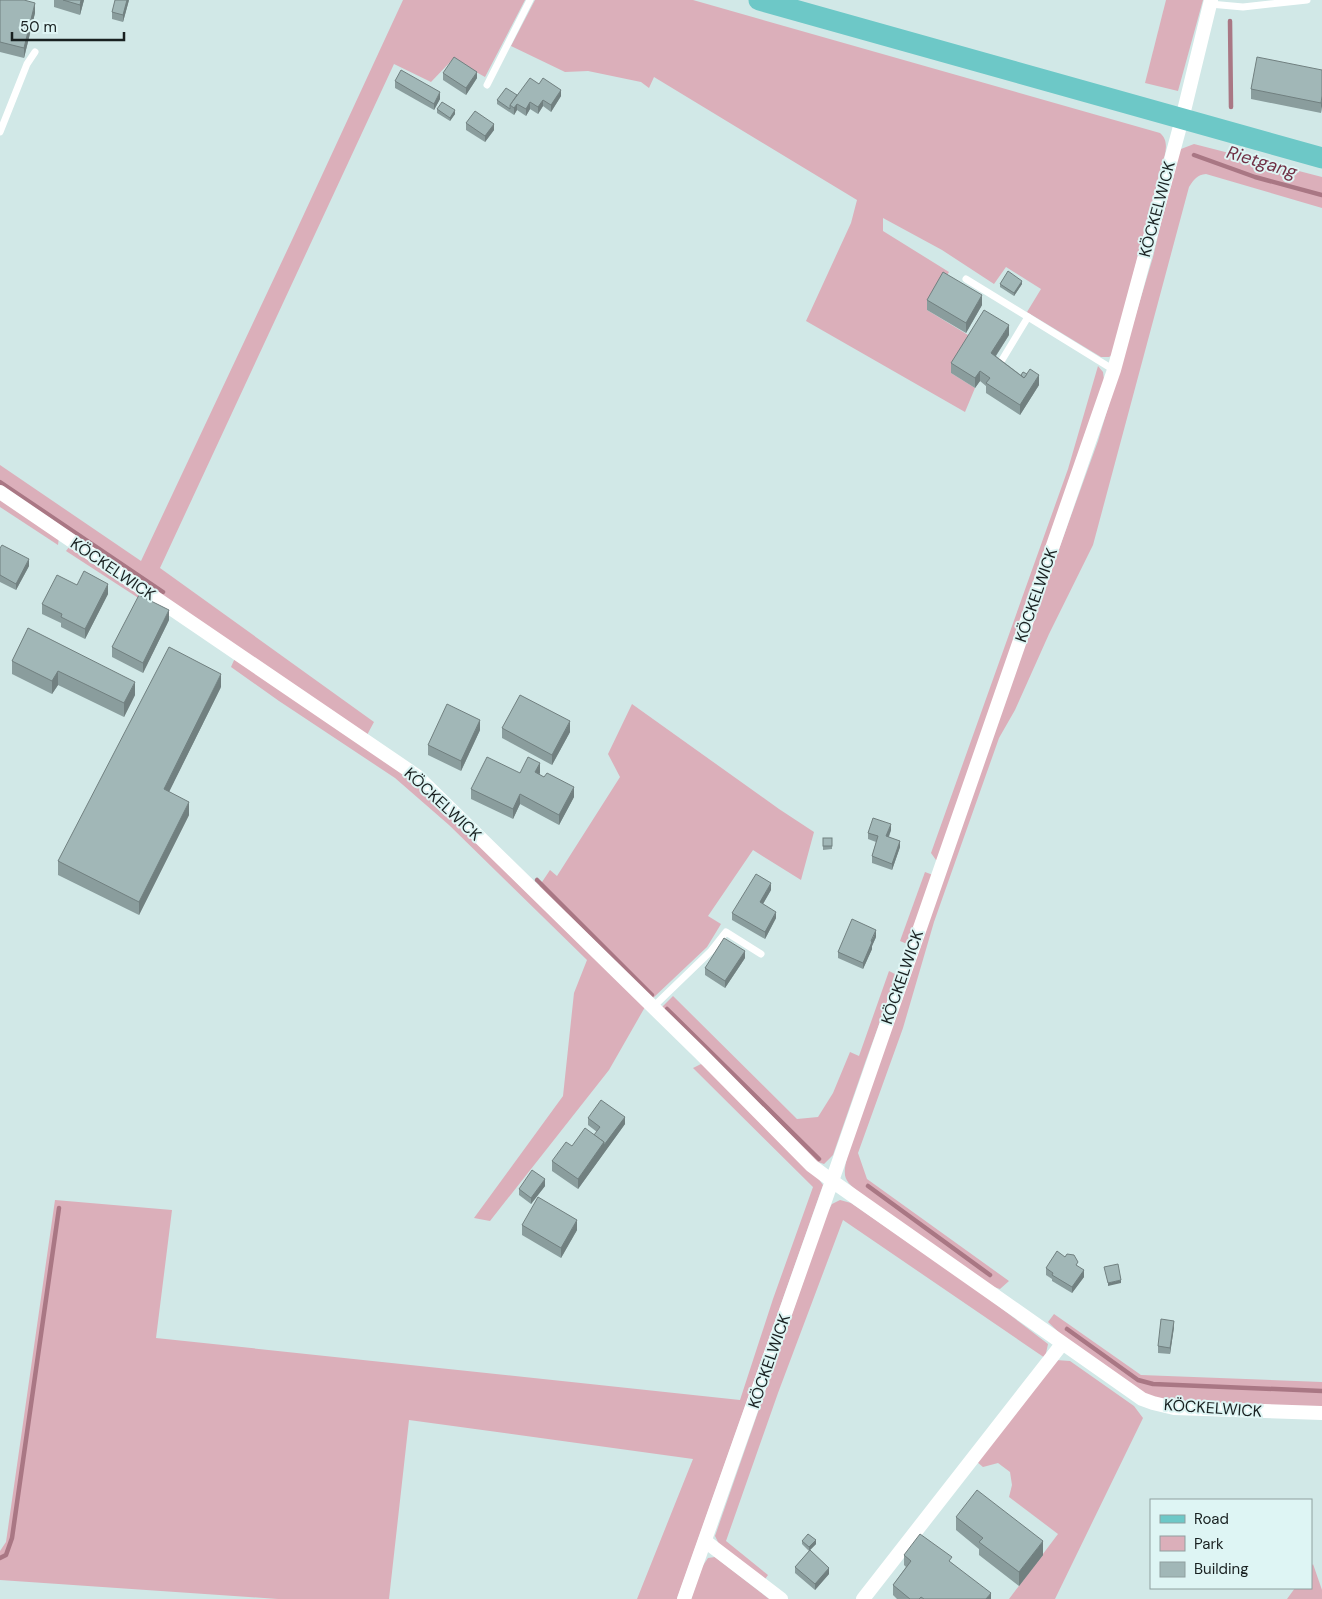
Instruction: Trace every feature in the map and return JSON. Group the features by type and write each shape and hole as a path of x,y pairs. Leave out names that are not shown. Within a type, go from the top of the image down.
{"main road":[{"path":"759,0 1322,158"}],"street":[{"name":"KÖCKELWICK","path":"684,1599 832,1181 1114,370 1182,119 1211,2"},
{"name":"KÖCKELWICK","path":"0,492 416,776 653,1007 812,1166 1125,1388 1142,1399 1174,1408 1322,1413"},
{"path":"863,1599 1062,1344"},
{"path":"705,1540 780,1599"}],"lane":[{"path":"487,85 530,0"},
{"path":"1211,2 1243,7 1307,0"},
{"path":"0,132 27,64 35,52"},
{"path":"966,279 1114,370"},
{"path":"1002,360 1028,317"},
{"path":"653,1007 711,951 726,932 762,954"}],"green space":[{"path":"403,0 525,0 485,77 453,59 431,82 394,64 160,568 374,722 367,735 0,487 0,465 141,561"},
{"path":"535,0 693,0 1160,133 1166,144 1165,153 1112,355 1101,357 1027,312 1041,289 1006,267 994,284 942,250 883,218 883,231 949,272 927,310 973,338 951,373 975,388 965,412 806,321 851,223 857,200 654,77 649,88 641,82 588,71 565,72 511,46"},
{"path":"1166,0 1203,0 1178,91 1145,83"},
{"path":"1194,144 1322,177 1322,208 1206,174 1196,178 1189,187 1093,545 1049,634 1015,710 999,738 934,922 903,1028 858,1153 867,1179 1009,1281 1000,1289 988,1285 863,1196 851,1186 846,1178 846,1162 1046,585 1098,441 1153,257 1177,156 1181,149"},
{"path":"1098,366 1103,372 1104,380 938,861 931,853 1068,469"},
{"path":"0,498 59,537 58,545 0,507"},
{"path":"69,547 146,596 143,601 66,551"},
{"path":"235,658 395,767 446,808 645,1007 609,1070 490,1221 474,1218 563,1096 574,993 587,960 449,825 395,778 231,667"},
{"path":"632,704 814,832 801,880 753,850 708,916 721,924 707,947 652,999 538,888 550,870 557,876 620,777 608,754"},
{"path":"925,872 933,875 909,943 907,944 900,941"},
{"path":"889,971 897,975 833,1155 824,1164 815,1161 660,1009 673,996 797,1119 818,1117 833,1093 850,1052 859,1056"},
{"path":"701,1064 706,1066 823,1185 677,1599 637,1599 693,1459 409,1420 389,1599 278,1599 0,1580 0,1551 6,1542 55,1200 172,1210 156,1338 740,1400 773,1299 813,1187 693,1068"},
{"path":"840,1200 851,1203 980,1292 1048,1344 1045,1358 843,1220 778,1393 726,1541 768,1575 763,1582 720,1546 715,1536 827,1213 832,1204"},
{"path":"1054,1314 1141,1375 1322,1382 1322,1407 1179,1403 1148,1396 1069,1342 1048,1322"},
{"path":"1056,1360 1070,1361 1134,1406 1143,1418 1055,1599 1009,1599 1058,1534 1009,1497 1012,1485 1010,1472 998,1463 983,1467 977,1462"},
{"path":"715,1557 769,1599 691,1599 702,1567 708,1558"},
{"path":"1313,1564 1322,1590 1322,1599 1287,1599 1294,1589 1312,1589"}],"building":[{"path":"0,0 24,0 35,3 24,48 0,42"},
{"path":"63,0 81,0 80,5"},
{"path":"115,0 127,0 123,15 112,12"},
{"path":"454,57 477,72 466,88 443,73"},
{"path":"1257,57 1322,70 1321,103 1251,89"},
{"path":"401,70 440,92 434,104 395,81"},
{"path":"530,78 539,84 543,78 561,90 551,105 543,100 538,107 530,102 526,109 517,104 514,108 510,105"},
{"path":"506,88 517,95 510,105 510,109 497,100"},
{"path":"442,102 455,110 450,118 437,109"},
{"path":"475,111 494,124 485,136 466,123"},
{"path":"1008,271 1022,281 1014,293 1000,284"},
{"path":"943,272 982,295 966,323 927,300"},
{"path":"984,310 1009,325 991,353 1024,378 1030,369 1039,375 1020,405 986,383 990,378 980,371 975,378 951,363"},
{"path":"1023,372 1027,374 1024,378 1021,375"},
{"path":"2,545 29,559 16,584 0,575 0,548"},
{"path":"84,571 108,584 85,629 61,617 62,614 42,604 57,575 77,585"},
{"path":"139,595 169,610 143,663 112,647"},
{"path":"28,628 135,682 124,703 58,671 52,681 12,661"},
{"path":"169,647 221,674 164,789 189,802 139,902 58,861"},
{"path":"520,695 570,721 552,755 502,728"},
{"path":"447,704 480,720 461,761 428,745"},
{"path":"487,757 520,773 528,757 540,763 535,772 544,777 547,773 574,787 559,815 520,794 513,809 471,789"},
{"path":"873,818 891,824 886,836 900,841 892,864 872,856 878,836 868,833"},
{"path":"823,838 832,838 832,846 823,846"},
{"path":"756,874 771,883 760,902 776,912 765,932 732,913"},
{"path":"852,919 876,930 863,963 838,952"},
{"path":"724,938 745,951 725,981 705,968"},
{"path":"601,1100 625,1117 604,1145 604,1142 594,1135 600,1127 588,1118"},
{"path":"585,1128 604,1142 578,1179 552,1161 566,1142 572,1146"},
{"path":"532,1170 545,1179 531,1198 519,1189"},
{"path":"538,1197 577,1220 561,1248 522,1225"},
{"path":"1057,1251 1065,1257 1067,1254 1074,1255 1078,1262 1076,1265 1084,1270 1072,1287 1052,1275 1053,1273 1046,1268"},
{"path":"1118,1264 1121,1280 1108,1283 1104,1267"},
{"path":"1161,1319 1174,1321 1170,1348 1158,1346"},
{"path":"977,1490 1043,1541 1019,1572 979,1542 983,1538 956,1517"},
{"path":"808,1534 816,1540 809,1547 802,1541"},
{"path":"920,1534 952,1557 949,1561 991,1593 986,1599 924,1599 921,1597 919,1599 910,1599 893,1585 911,1561 904,1555"},
{"path":"810,1550 829,1568 815,1584 795,1567"}],"waterway":[{"name":"Rietgang","path":"1230,21 1231,107"},
{"name":"Rietgang","path":"1194,155 1255,177 1322,195"},
{"path":"0,482 163,592"},
{"path":"537,880 652,995"},
{"path":"667,1009 819,1159"},
{"path":"868,1186 990,1275"},
{"path":"0,1558 6,1555 12,1538 59,1208"},
{"path":"1067,1329 1138,1380 1153,1384 1322,1391"}]}
